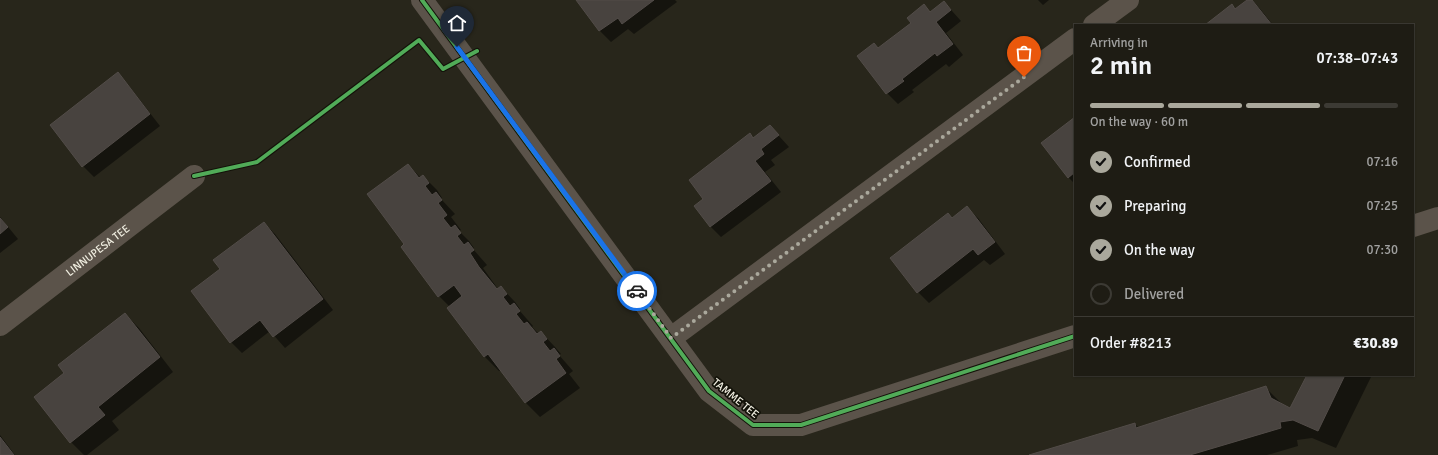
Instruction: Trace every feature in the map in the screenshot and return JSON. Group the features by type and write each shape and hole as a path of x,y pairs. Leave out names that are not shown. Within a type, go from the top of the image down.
{"street":[{"path":"1095,24 1128,0"},
{"name":"TAMME TEE","path":"425,1 709,390 753,426 801,425 1074,336"},
{"path":"671,338 1074,40"},
{"name":"LINNUPESA TEE","path":"0,324 194,176"},
{"path":"1414,226 1438,218"}],"building":[{"path":"576,0 654,0 622,24 618,18 599,31"},
{"path":"1247,0 1252,0 1271,24 1206,24 1232,4 1235,9"},
{"path":"944,1 951,10 936,22 953,44 937,56 935,53 902,79 904,81 886,94 857,56 874,43 878,48 911,23 907,18 924,4 930,12"},
{"path":"118,72 150,114 82,167 50,125"},
{"path":"1074,118 1074,173 1068,178 1041,143"},
{"path":"770,125 779,135 761,149 764,154 755,161 771,181 710,227 694,206 703,199 689,180 750,133 753,138"},
{"path":"408,164 419,178 423,175 429,183 425,186 432,195 436,192 442,200 438,203 447,215 443,218 451,228 455,225 461,233 457,236 464,245 468,242 474,250 470,253 479,267 497,289 501,286 507,294 503,297 510,306 514,303 520,311 516,314 524,324 527,322 537,334 541,331 547,339 543,342 550,351 554,348 560,356 556,359 566,373 525,403 488,354 484,357 447,308 462,296 454,285 438,297 401,247 404,244 367,194"},
{"path":"967,206 995,242 978,255 973,249 917,293 890,258 948,213 952,218"},
{"path":"0,218 8,227 0,234"},
{"path":"264,222 323,299 273,337 260,320 230,343 191,291 220,269 213,260"},
{"path":"125,313 160,357 98,407 105,415 70,443 34,397 64,373 58,365"},
{"path":"1306,376 1345,376 1318,431 1293,420 1280,422 1281,428 1190,455 1029,455 1135,423 1136,428 1266,386 1271,398 1290,408"},
{"path":"0,437 14,455 0,455"}],"cycle path":[{"path":"422,0 709,391 753,425 801,425 1074,336"},
{"path":"194,176 257,162 419,40 443,69 477,51"}],"way so far":[{"path":"637,291 671,338 1024,77"}],"route":[{"path":"457,47 637,291"}]}
